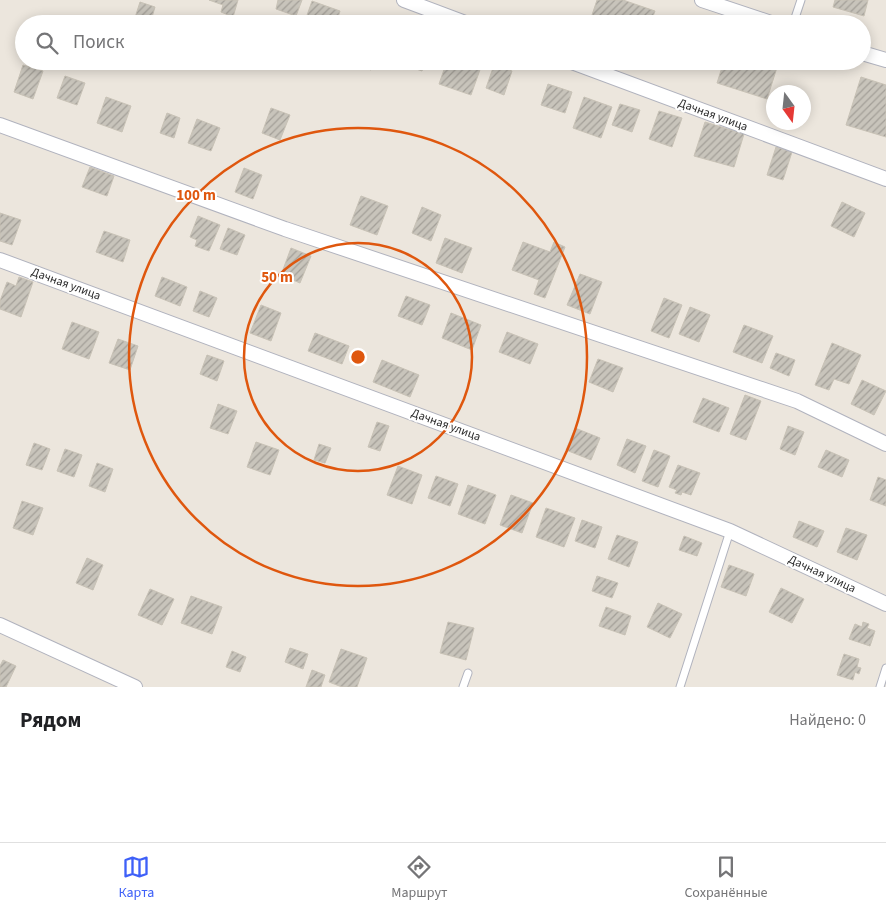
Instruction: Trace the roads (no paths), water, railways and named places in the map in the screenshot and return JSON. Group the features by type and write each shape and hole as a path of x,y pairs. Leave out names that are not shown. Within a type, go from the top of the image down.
{"street":[{"path":"404,0 444,15"},
{"path":"702,0 747,15"},
{"path":"871,55 886,60"},
{"name":"Дачная улица","path":"593,70 886,179"},
{"path":"0,125 284,229 797,402 886,444"},
{"name":"Дачная улица","path":"0,260 730,531 886,604"},
{"path":"0,625 135,687"}],"lane":[{"path":"796,15 801,0"},
{"path":"680,687 730,531"},
{"path":"880,687 886,668"},
{"path":"463,687 468,673"}]}
